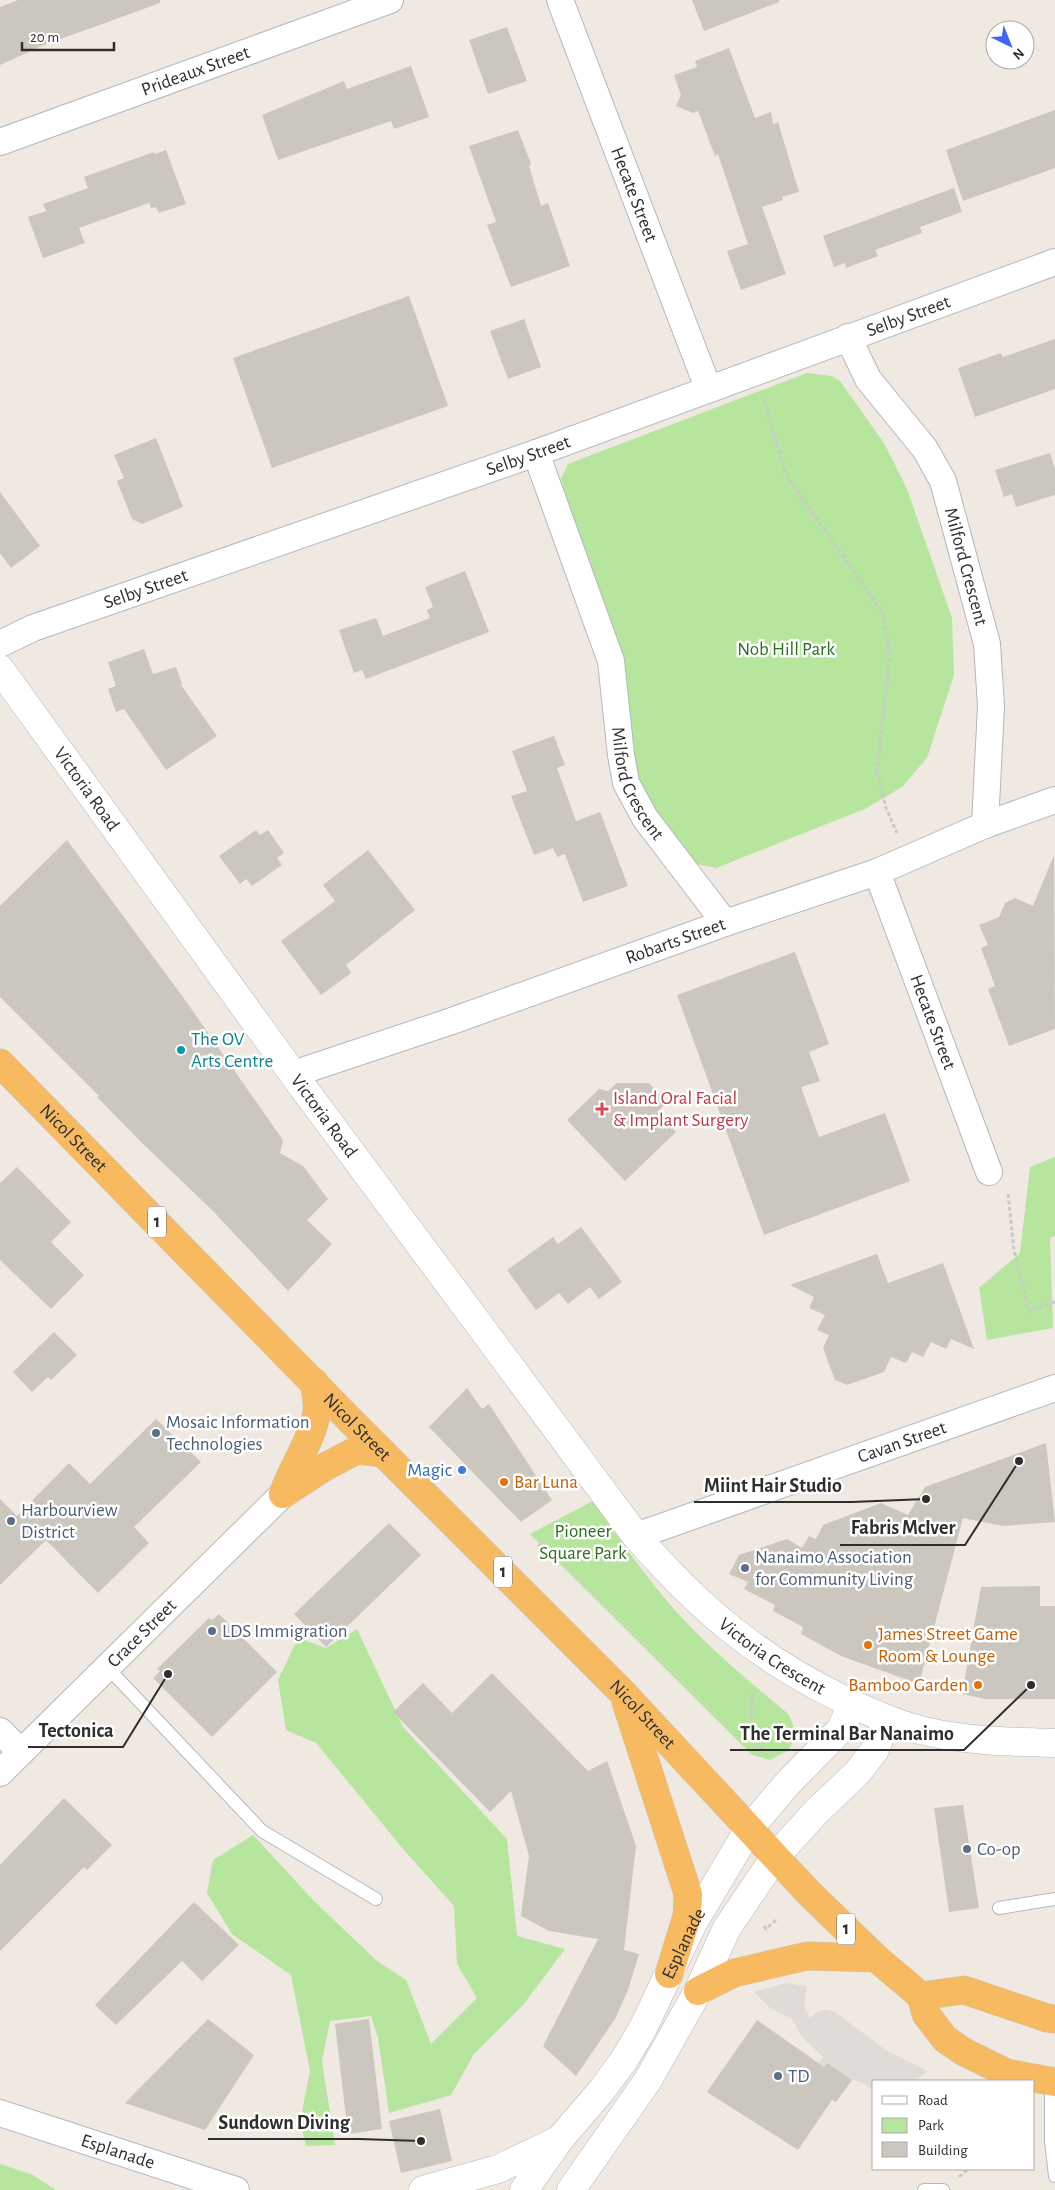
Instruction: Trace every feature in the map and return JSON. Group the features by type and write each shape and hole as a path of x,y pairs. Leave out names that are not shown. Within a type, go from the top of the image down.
{"highway":[{"name":"Nicol Street","path":"0,1063 383,1453 622,1692 775,1858"},
{"path":"283,1494 291,1471 305,1446 317,1410 314,1382"},
{"path":"283,1494 323,1468 357,1450 383,1453"},
{"path":"622,1692 688,1894 687,1916 669,1974"},
{"name":"1","path":"775,1858 876,1958 921,1996 926,2014 945,2039 964,2052 1007,2073 1053,2082"},
{"path":"698,1991 734,1973 766,1964 808,1956 876,1958"},
{"path":"921,1996 964,1990 1055,2019"}],"street":[{"name":"Prideaux Street","path":"0,142 390,0"},
{"name":"Hecate Street","path":"560,0 708,388"},
{"name":"Selby Street","path":"0,644 33,628 536,452 1055,262"},
{"name":"Milford Crescent","path":"848,337 868,379 925,449 943,482 987,644 991,706 984,825"},
{"name":"Milford Crescent","path":"536,452 611,662 621,755 626,783 650,825 725,923"},
{"name":"Victoria Road","path":"0,669 293,1074 626,1542"},
{"name":"Robarts Street","path":"293,1074 449,1022 725,923 877,872 984,825 1055,800"},
{"name":"Hecate Street","path":"877,872 989,1172"},
{"name":"Cavan Street","path":"626,1542 1055,1388"},
{"name":"Crace Street","path":"0,1773 106,1666 283,1494"},
{"name":"Victoria Crescent","path":"626,1542 672,1577 716,1620 740,1638 802,1678 852,1704 920,1730 952,1737 992,1742 1055,1743"},
{"name":"Esplanade","path":"524,2190 560,2140 602,2090 624,2060 643,2028 693,1923 749,1829 788,1783 841,1729 852,1704"},
{"name":"Esplanade","path":"571,2190 642,2088 698,1991 727,1928 775,1858 817,1811 857,1773 875,1750 887,1718"},
{"path":"0,1731 21,1752"},
{"name":"Esplanade","path":"0,2113 236,2190"},
{"path":"423,2190 498,2169 560,2140"}],"lane":[{"path":"106,1666 262,1831 376,1899"},
{"path":"999,1908 1055,1899"},
{"path":"1053,2082 1051,2140 1055,2176"},
{"path":"924,2190 943,2190"}],"path":[{"path":"755,371 786,474 882,612 890,654 877,770 886,808 908,859"},
{"path":"1008,1196 1014,1250 1029,1311 1055,1302"},
{"path":"538,1544 561,1555 587,1553 626,1542"},
{"path":"755,1690 751,1701 751,1713 756,1740 763,1750"}],"green space":[{"name":"Nob Hill Park","path":"807,373 832,376 840,381 884,443 907,489 952,618 954,675 927,758 902,787 867,808 716,868 692,863 637,785 620,671 561,479 568,464"},
{"path":"1055,1157 1055,1236 1050,1238 1053,1328 987,1340 979,1288 1020,1253 1030,1167"},
{"name":"Pioneer Square Park","path":"593,1501 647,1576 683,1619 720,1656 787,1713 794,1731 789,1750 770,1760 752,1755 530,1534"},
{"path":"357,1629 403,1727 507,1839 517,1936 565,1949 523,2005 474,2054 451,2095 389,2113 378,2038 371,2016 330,2021 322,2061 335,2145 306,2146 300,2122 310,2071 291,1975 232,1934 207,1893 213,1860 253,1835 314,1901 377,1961 406,1980 431,2044 477,1998 457,1964 454,1906 404,1850 316,1743 286,1730 278,1680 298,1638 326,1648"},
{"path":"0,2164 33,2175 56,2190 0,2190"}],"shaded area":[{"path":"786,1983 807,1986 804,2007 810,2018 819,2011 827,2009 835,2012 887,2051 928,2071 914,2080 872,2080 872,2090 861,2082 852,2080 827,2063 824,2067 819,2063 823,2057 802,2037 792,2019 770,2008 754,1992"}],"building":[{"path":"18,0 160,0 160,3 44,45 0,65 0,7"},
{"path":"692,0 779,0 779,2 704,31"},
{"path":"507,27 527,81 488,94 469,40"},
{"path":"729,48 755,118 771,112 773,124 778,122 799,192 782,197 783,200 762,207 786,274 741,290 727,251 748,244 718,154 715,156 698,111 693,113 676,106 681,95 674,75 697,67 695,61"},
{"path":"411,66 429,117 394,129 391,121 278,160 262,115 344,81 347,89"},
{"path":"1055,110 1055,168 963,201 946,150"},
{"path":"518,130 531,164 529,166 541,206 548,203 570,266 511,287 487,225 496,222 469,146"},
{"path":"166,150 186,204 159,213 156,207 151,208 149,203 79,228 85,243 43,258 28,217 46,211 43,204 88,188 84,177 154,152 155,154"},
{"path":"954,188 962,212 920,227 922,233 875,250 878,256 846,268 845,263 834,267 823,236"},
{"path":"409,296 448,406 272,468 233,358"},
{"path":"524,319 541,367 508,379 490,331"},
{"path":"1055,339 1055,389 975,417 958,368 1001,353 1003,357"},
{"path":"156,438 183,507 142,524 132,519 117,481 124,478 114,455"},
{"path":"1050,453 1055,469 1055,495 1016,507 1012,494 1004,497 995,470"},
{"path":"0,492 40,546 11,568 0,553"},
{"path":"465,571 489,632 366,679 362,670 354,673 339,630 376,618 383,636 430,618 427,610 433,607 425,587"},
{"path":"144,649 153,674 176,667 181,685 217,736 166,770 124,709 116,712 108,689 116,686 108,662"},
{"path":"554,736 565,765 557,768 576,821 600,812 628,886 583,902 565,854 557,857 553,848 534,855 511,796 527,791 512,751"},
{"path":"256,830 260,835 268,830 284,853 277,858 282,865 252,886 246,879 240,884 219,856"},
{"path":"67,840 183,997 283,1140 280,1153 303,1166 328,1199 307,1220 332,1244 288,1291 213,1211 142,1143 97,1097 99,1096 0,997 0,906"},
{"path":"368,850 415,910 346,965 351,973 321,995 281,941 335,901 323,885"},
{"path":"1054,855 1055,1029 1009,1046 988,989 995,986 981,948 988,945 979,925 999,917 1005,903 1015,898 1033,906"},
{"path":"795,952 829,1044 809,1052 820,1081 801,1087 819,1137 885,1113 910,1181 764,1235 677,995"},
{"path":"617,1083 649,1083 667,1103 657,1112 676,1132 625,1181 567,1120 599,1089 608,1091"},
{"path":"17,1167 71,1222 51,1242 84,1275 51,1309 0,1260 0,1183"},
{"path":"581,1227 622,1282 599,1299 590,1287 568,1304 559,1293 536,1310 507,1270 553,1237 558,1244"},
{"path":"877,1254 888,1283 943,1263 974,1349 951,1339 946,1349 931,1342 923,1357 912,1352 906,1363 891,1357 884,1372 847,1385 835,1380 823,1348 829,1335 817,1330 825,1315 809,1308 814,1297 790,1285"},
{"path":"54,1332 77,1355 51,1380 48,1377 32,1392 13,1372"},
{"path":"467,1388 482,1409 489,1404 552,1500 521,1522 429,1427"},
{"path":"156,1419 201,1462 134,1527 149,1543 98,1593 46,1540 0,1585 0,1499 17,1516 69,1463 90,1484"},
{"path":"1046,1443 1055,1522 1003,1526 963,1518 919,1684 841,1656 801,1634 803,1627 773,1611 775,1605 744,1589 748,1582 729,1574 739,1555 787,1539 802,1548 809,1536 816,1539 823,1525 881,1503 908,1515 925,1487"},
{"path":"389,1523 421,1555 326,1647 294,1614"},
{"path":"1040,1586 1040,1606 1055,1606 1055,1699 985,1699 962,1694 981,1587"},
{"path":"219,1614 277,1672 212,1737 153,1678 160,1671 157,1669 209,1618 212,1620"},
{"path":"492,1673 588,1771 607,1761 636,1846 624,1950 639,1954 628,1990 615,2019 576,2076 543,2046 598,1939 549,1931 521,1916 529,1856 511,1791 490,1812 393,1712 423,1683 452,1713"},
{"path":"64,1798 112,1845 87,1870 84,1867 0,1951 0,1865"},
{"path":"963,1805 979,1908 949,1912 934,1808"},
{"path":"194,1902 239,1945 202,1981 182,1961 116,2025 95,2005"},
{"path":"208,2019 254,2055 205,2130 125,2103"},
{"path":"369,2019 382,2129 348,2134 335,2024"},
{"path":"757,2020 824,2067 827,2063 852,2080 836,2102 832,2100 798,2150 707,2092"},
{"path":"440,2109 452,2161 401,2173 389,2121"}],"place":[{"name":"The OV Arts Centre","path":"181,1050"},
{"name":"Island Oral Facial & Implant Surgery","path":"602,1109"},
{"name":"Mosaic Information Technologies","path":"156,1433"},
{"name":"Fabris McIver","path":"1019,1461"},
{"name":"Magic","path":"462,1470"},
{"name":"Bar Luna","path":"504,1482"},
{"name":"Miint Hair Studio","path":"926,1499"},
{"name":"Harbourview District","path":"11,1521"},
{"name":"Nanaimo Association for Community Living","path":"745,1568"},
{"name":"LDS Immigration","path":"212,1631"},
{"name":"James Street Game Room & Lounge","path":"868,1645"},
{"name":"Tectonica","path":"168,1674"},
{"name":"Bamboo Garden","path":"978,1685"},
{"name":"The Terminal Bar Nanaimo","path":"1031,1685"},
{"name":"Co-op","path":"967,1849"},
{"name":"TD","path":"778,2076"},
{"name":"Sundown Diving","path":"421,2141"}]}
